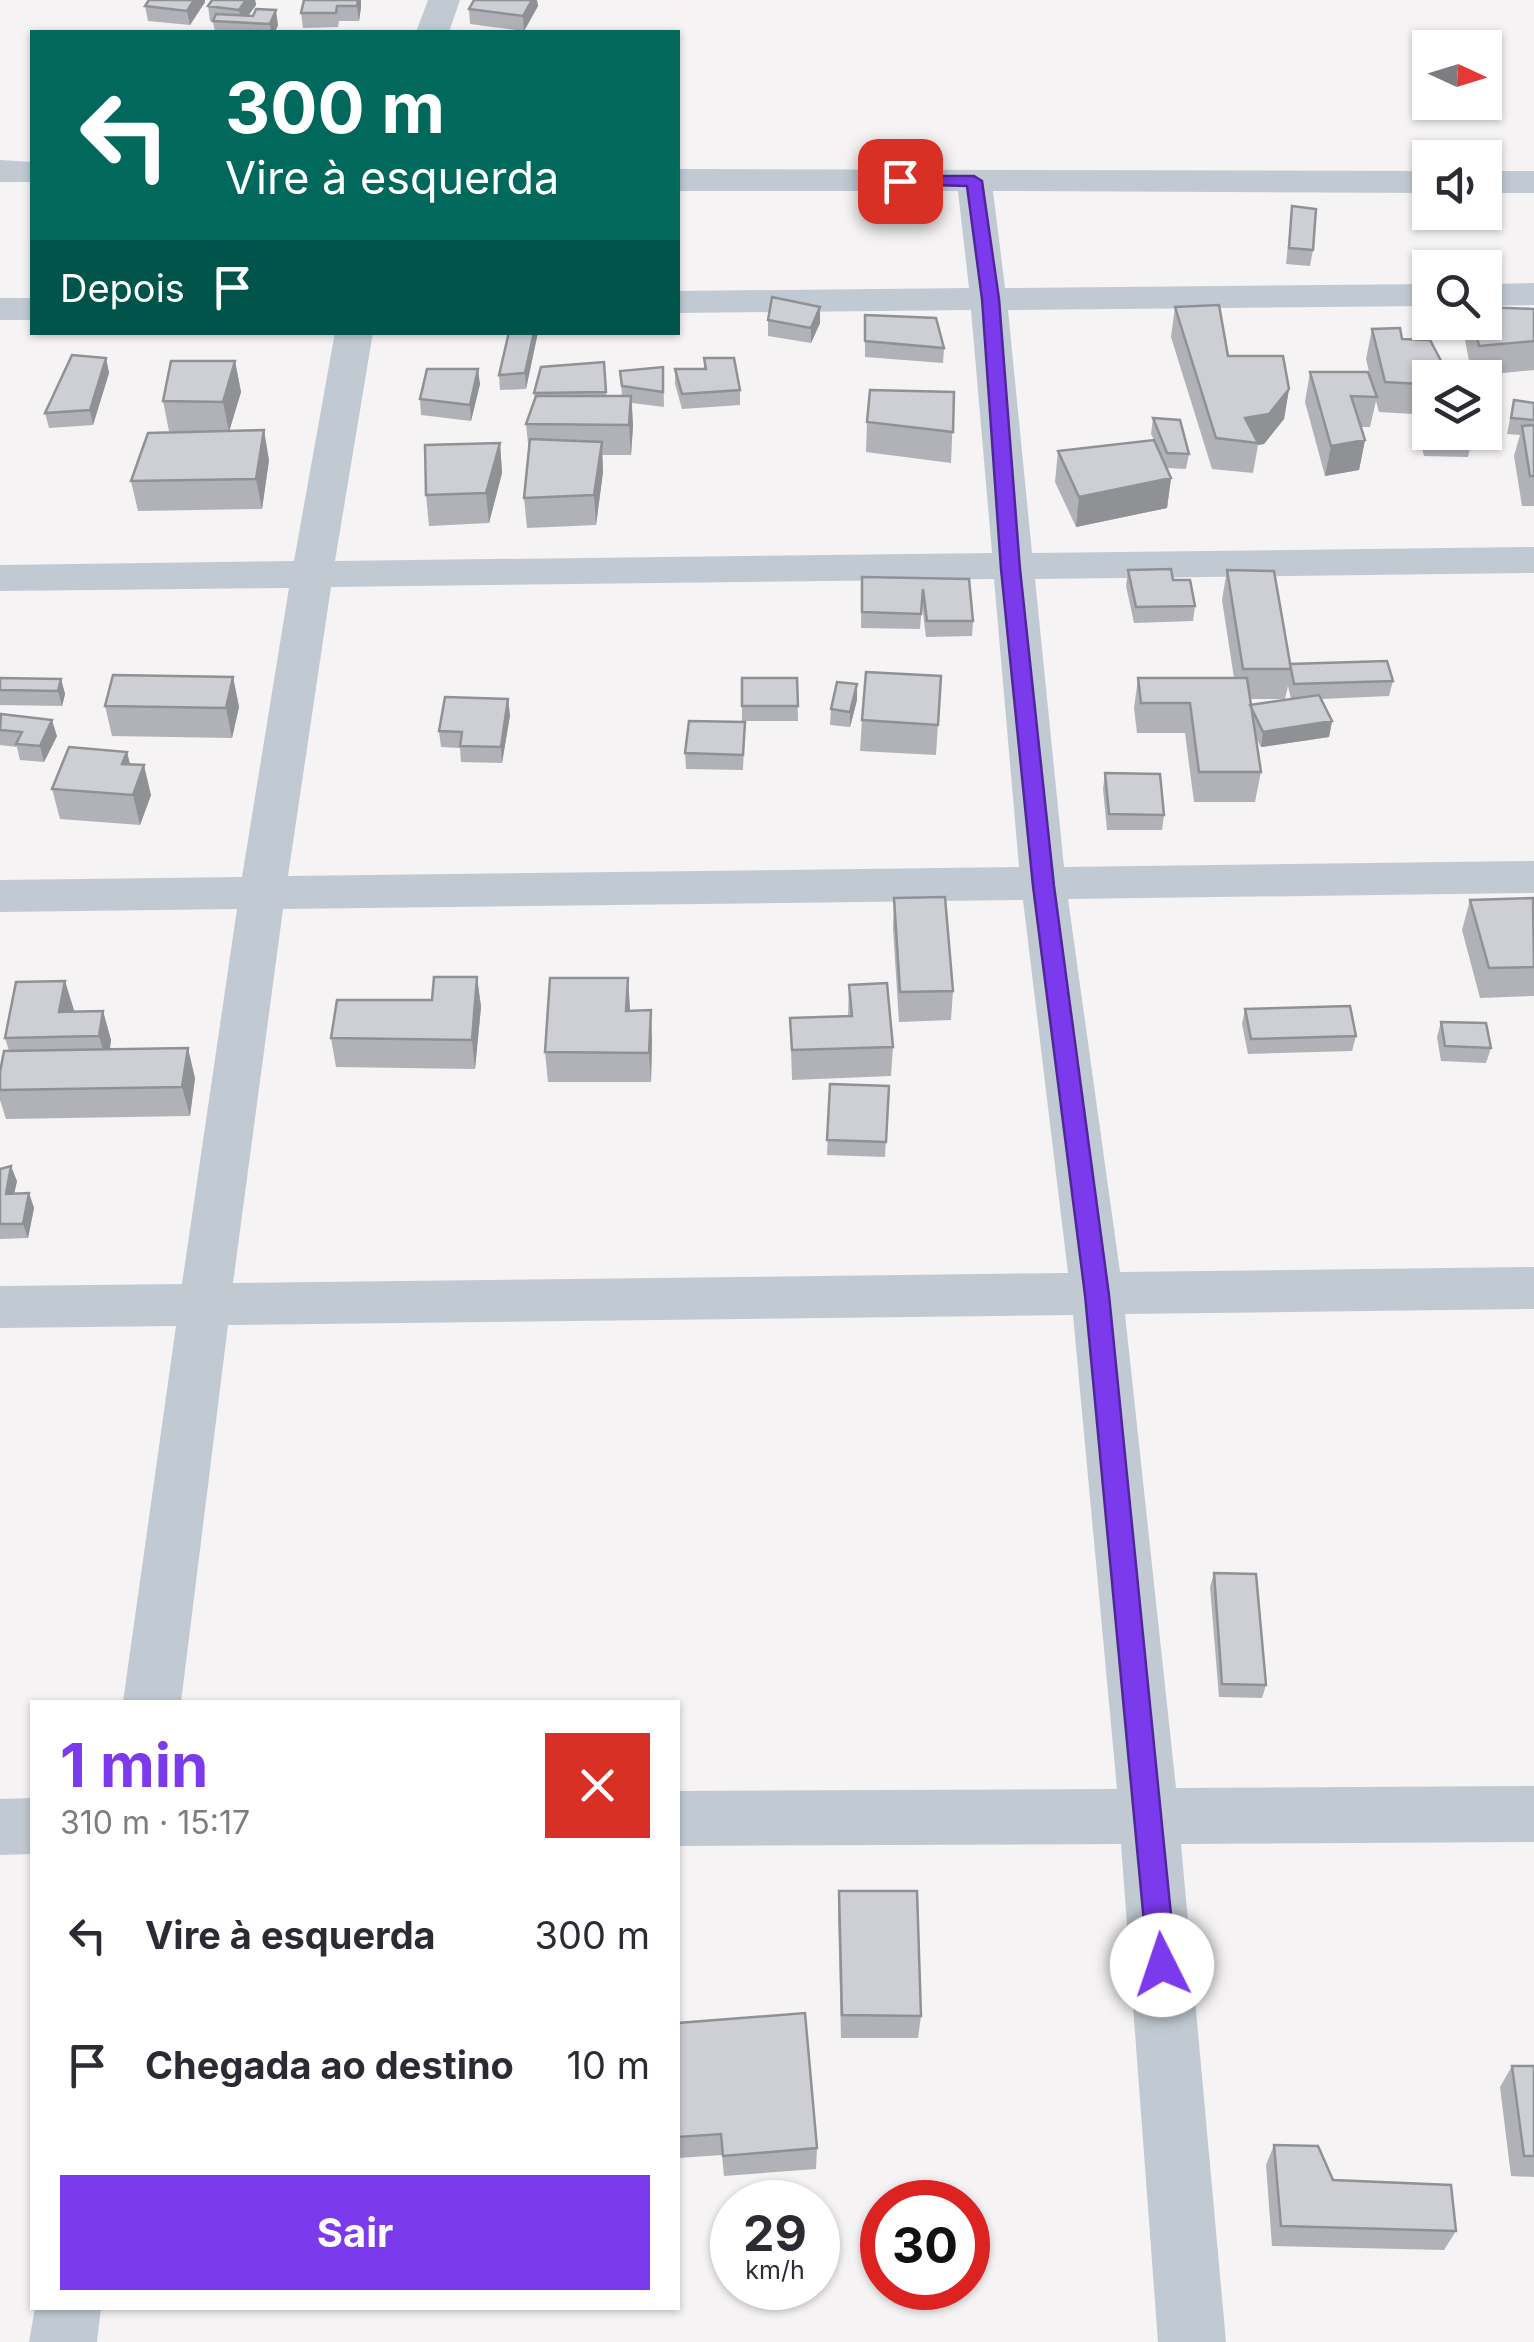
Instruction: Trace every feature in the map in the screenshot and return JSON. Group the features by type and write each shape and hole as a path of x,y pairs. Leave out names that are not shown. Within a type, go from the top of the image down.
{"street":[{"path":"434,30 444,0"},
{"path":"0,171 30,172"},
{"path":"680,180 1412,182"},
{"path":"974,181 990,299 1010,569 1044,886 1097,1295 1150,1814 1192,2342"},
{"path":"1502,182 1534,182"},
{"path":"1502,294 1534,294"},
{"path":"680,302 1412,295"},
{"path":"0,309 30,309"},
{"path":"152,1700 259,896 353,335"},
{"path":"0,578 1534,560"},
{"path":"0,896 259,896 1534,877"},
{"path":"0,1306 1534,1288"},
{"path":"680,1820 1534,1814"},
{"path":"0,1826 30,1826"},
{"path":"63,2342 68,2310"}],"building":[{"path":"149,0 194,0 187,11 145,6"},
{"path":"212,0 246,0 239,10 208,6"},
{"path":"304,0 358,0 357,6 337,6 336,13 301,13"},
{"path":"474,0 532,0 523,16 469,9"},
{"path":"256,9 276,10 270,24 213,21 216,14 253,16"},
{"path":"1292,206 1316,209 1313,250 1289,248"},
{"path":"772,297 820,307 811,328 768,320"},
{"path":"1219,305 1228,356 1283,356 1289,389 1269,414 1245,418 1258,443 1216,438 1175,307"},
{"path":"1502,308 1534,309 1534,341 1479,346 1478,340 1502,340"},
{"path":"865,315 936,318 944,348 865,341"},
{"path":"1400,328 1402,339 1430,340 1441,360 1412,360 1412,384 1385,382 1372,329"},
{"path":"508,335 533,335 525,373 499,375"},
{"path":"72,355 106,358 90,410 45,413"},
{"path":"704,358 734,358 740,390 682,394 675,369 706,369"},
{"path":"171,361 235,361 223,402 163,401"},
{"path":"604,362 606,392 534,393 541,367"},
{"path":"663,367 663,392 622,386 620,371"},
{"path":"427,369 478,369 470,405 420,399"},
{"path":"1310,372 1368,372 1377,397 1351,396 1365,440 1331,446"},
{"path":"870,390 954,392 953,432 867,422"},
{"path":"536,396 631,396 629,425 526,424"},
{"path":"1514,400 1534,403 1534,420 1511,418"},
{"path":"1153,418 1180,420 1189,454 1167,453"},
{"path":"1534,425 1534,476 1530,476 1522,426"},
{"path":"264,430 256,479 131,481 148,433"},
{"path":"530,439 602,442 594,495 524,498"},
{"path":"1154,440 1171,478 1079,497 1058,451"},
{"path":"500,443 486,493 426,495 425,445"},
{"path":"1171,569 1173,580 1190,580 1195,606 1136,607 1128,570"},
{"path":"1227,570 1274,571 1291,669 1243,669"},
{"path":"862,577 969,579 973,621 927,621 923,589 921,614 862,612"},
{"path":"1387,661 1393,681 1294,684 1290,664"},
{"path":"866,672 941,676 938,725 862,720"},
{"path":"113,675 233,677 226,708 105,706"},
{"path":"0,678 61,679 58,691 0,690"},
{"path":"742,678 797,678 798,706 742,706"},
{"path":"1138,678 1247,678 1261,772 1199,772 1190,703 1141,703"},
{"path":"837,682 857,684 850,712 831,709"},
{"path":"1319,695 1332,721 1263,732 1250,705"},
{"path":"445,697 508,699 501,747 460,746 462,732 439,731"},
{"path":"1,714 52,720 40,746 16,744 22,732 0,730"},
{"path":"689,721 745,722 743,755 685,753"},
{"path":"69,747 127,752 122,764 144,765 133,795 52,789"},
{"path":"1105,773 1160,774 1164,815 1109,814"},
{"path":"945,897 953,991 900,992 894,898"},
{"path":"1533,898 1534,967 1489,968 1470,900"},
{"path":"434,977 477,977 472,1040 331,1038 337,1000 432,1000"},
{"path":"550,978 628,978 626,1011 651,1010 649,1053 545,1052"},
{"path":"65,981 59,1012 103,1011 99,1036 5,1038 16,982"},
{"path":"887,983 893,1047 792,1050 790,1018 852,1016 849,985"},
{"path":"1350,1006 1356,1036 1251,1039 1245,1009"},
{"path":"1441,1022 1486,1023 1491,1048 1445,1046"},
{"path":"188,1048 182,1087 0,1090 4,1051"},
{"path":"830,1084 889,1086 886,1142 827,1140"},
{"path":"11,1166 6,1194 29,1193 23,1224 0,1224 0,1169"},
{"path":"1214,1573 1256,1574 1266,1685 1222,1684"},
{"path":"839,1891 917,1891 921,2016 842,2015"},
{"path":"805,2013 817,2148 723,2156 721,2134 680,2137 680,2023"},
{"path":"1512,2066 1534,2066 1534,2156 1524,2156"},
{"path":"1274,2145 1318,2146 1333,2180 1451,2185 1456,2231 1281,2226"}],"route":[{"path":"900,181 974,181 990,299 1010,569 1044,886 1097,1295 1162,1965"}]}
